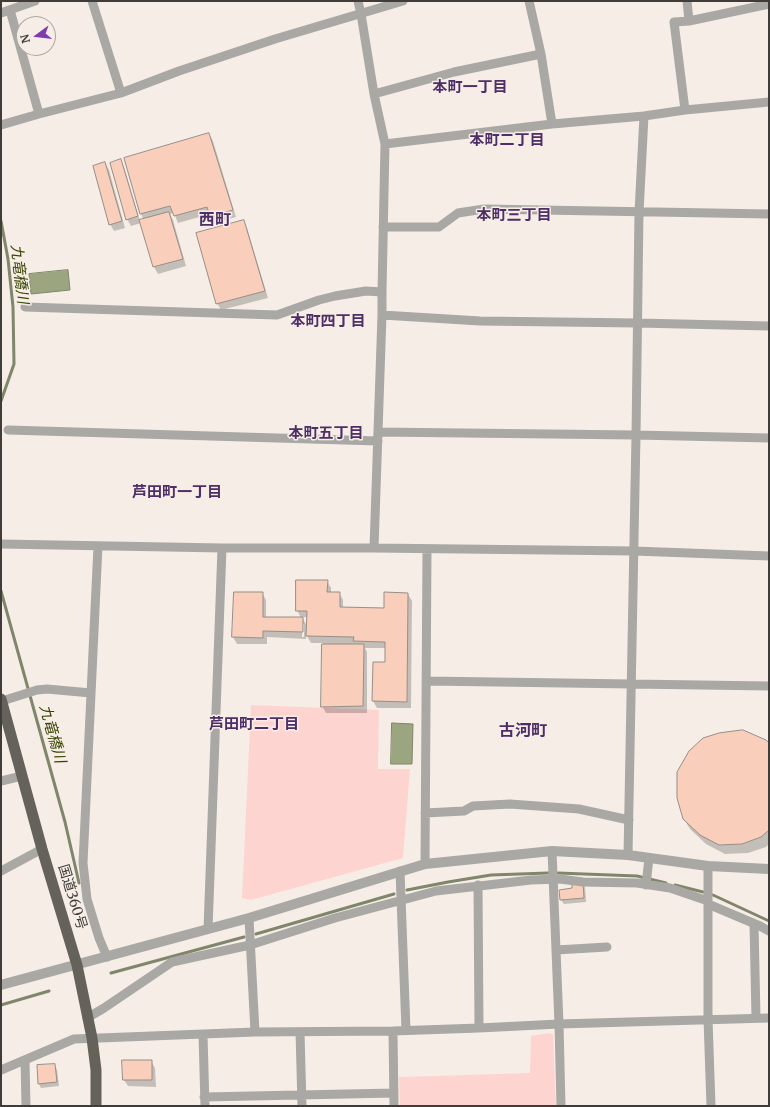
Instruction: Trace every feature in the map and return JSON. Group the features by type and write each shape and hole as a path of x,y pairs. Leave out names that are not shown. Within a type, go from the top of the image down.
{"highway":[{"name":"国道360号","path":"1,700 42,849 77,965 92,1038 96,1070 96,1106"}],"street":[{"path":"35,1 3,11 39,114"},
{"path":"92,1 121,93"},
{"path":"358,1 374,94 385,144 382,315 374,548"},
{"path":"1,125 121,93 179,71 275,39 403,1"},
{"path":"529,1 541,54 552,124"},
{"path":"687,1 689,21"},
{"path":"686,110 674,22 689,21 769,4"},
{"path":"374,94 454,72 541,54"},
{"path":"385,144 552,124 644,116 686,110 769,102"},
{"path":"628,855 639,212 644,116"},
{"path":"383,227 439,227 458,213 484,209 769,214"},
{"path":"25,307 277,315 335,296 366,291 382,292"},
{"path":"382,315 480,321 769,326"},
{"path":"8,430 378,437 636,435 769,438"},
{"path":"1,544 222,548 427,548 634,551 769,556"},
{"path":"98,546 83,863 87,899 99,938 107,957"},
{"path":"208,930 222,548"},
{"path":"425,864 427,548"},
{"path":"427,681 769,686"},
{"path":"1,700 37,690 47,689 90,693"},
{"path":"1,781 22,776"},
{"path":"425,814 464,811 473,806 510,804 579,810 628,820"},
{"path":"1,871 42,849"},
{"path":"552,851 561,1106"},
{"path":"1,985 208,930 425,864 552,851 628,855 708,866 769,869"},
{"path":"646,884 649,858"},
{"path":"708,866 708,1020 711,1106"},
{"path":"400,871 406,1030"},
{"path":"87,1018 172,962 250,944 335,918 436,891 478,885 553,879 583,882 646,884 670,888 708,903 769,931"},
{"path":"478,885 479,1028"},
{"path":"249,918 255,1032"},
{"path":"754,924 756,1018"},
{"path":"556,950 608,947"},
{"path":"1,1070 74,1039 255,1032 393,1031 559,1024 769,1018"},
{"path":"393,1031 394,1106"},
{"path":"300,1032 302,1106"},
{"path":"203,1035 204,1101 302,1095 394,1093"},
{"path":"25,1060 26,1106"}],"shaded area":[{"path":"68,270 70,290 31,294 29,274"},
{"path":"251,705 379,710 378,769 410,769 403,858 251,900 242,898"},
{"path":"392,723 413,724 412,764 391,764"},
{"path":"549,1033 553,1034 556,1106 400,1106 399,1077 530,1073 531,1036"}],"building":[{"path":"209,133 233,210 210,217 207,207 174,216 170,206 140,214 124,158"},
{"path":"121,159 138,216 126,220 110,163"},
{"path":"105,162 122,221 109,225 93,166"},
{"path":"169,212 183,259 153,267 139,220"},
{"path":"244,220 265,291 216,304 196,233"},
{"path":"296,580 328,580 327,592 340,592 340,607 384,608 384,592 408,593 407,702 372,701 373,662 385,662 385,642 353,641 354,637 306,636 307,611 296,611"},
{"path":"234,592 263,592 263,617 303,617 303,632 263,631 263,638 232,637"},
{"path":"322,644 364,644 363,706 321,707"},
{"path":"743,730 766,740 769,743 769,830 761,837 742,844 719,845 700,835 683,819 677,798 677,772 689,751 703,738 719,733"},
{"path":"583,882 584,898 560,900 559,890 572,888 572,883"},
{"path":"122,1060 152,1060 152,1080 123,1080"},
{"path":"55,1064 57,1082 38,1084 37,1065"}],"waterway":[{"name":"九竜橋川","path":"1,221 8,259 13,307 14,364 1,401"},
{"name":"九竜橋川","path":"1,591 65,822 79,883"},
{"path":"407,890 491,875 548,873"},
{"path":"558,873 637,876 666,883"},
{"path":"675,885 703,892"},
{"path":"256,934 394,894"},
{"path":"713,895 769,921"},
{"path":"111,973 244,937"},
{"path":"1,1005 49,991"}],"district":[{"name":"本町一丁目","path":"470,88"},
{"name":"本町二丁目","path":"507,141"},
{"name":"本町三丁目","path":"514,216"},
{"name":"西町","path":"215,220"},
{"name":"本町四丁目","path":"328,322"},
{"name":"本町五丁目","path":"326,434"},
{"name":"芦田町一丁目","path":"177,493"},
{"name":"芦田町二丁目","path":"254,725"},
{"name":"古河町","path":"523,731"}]}
